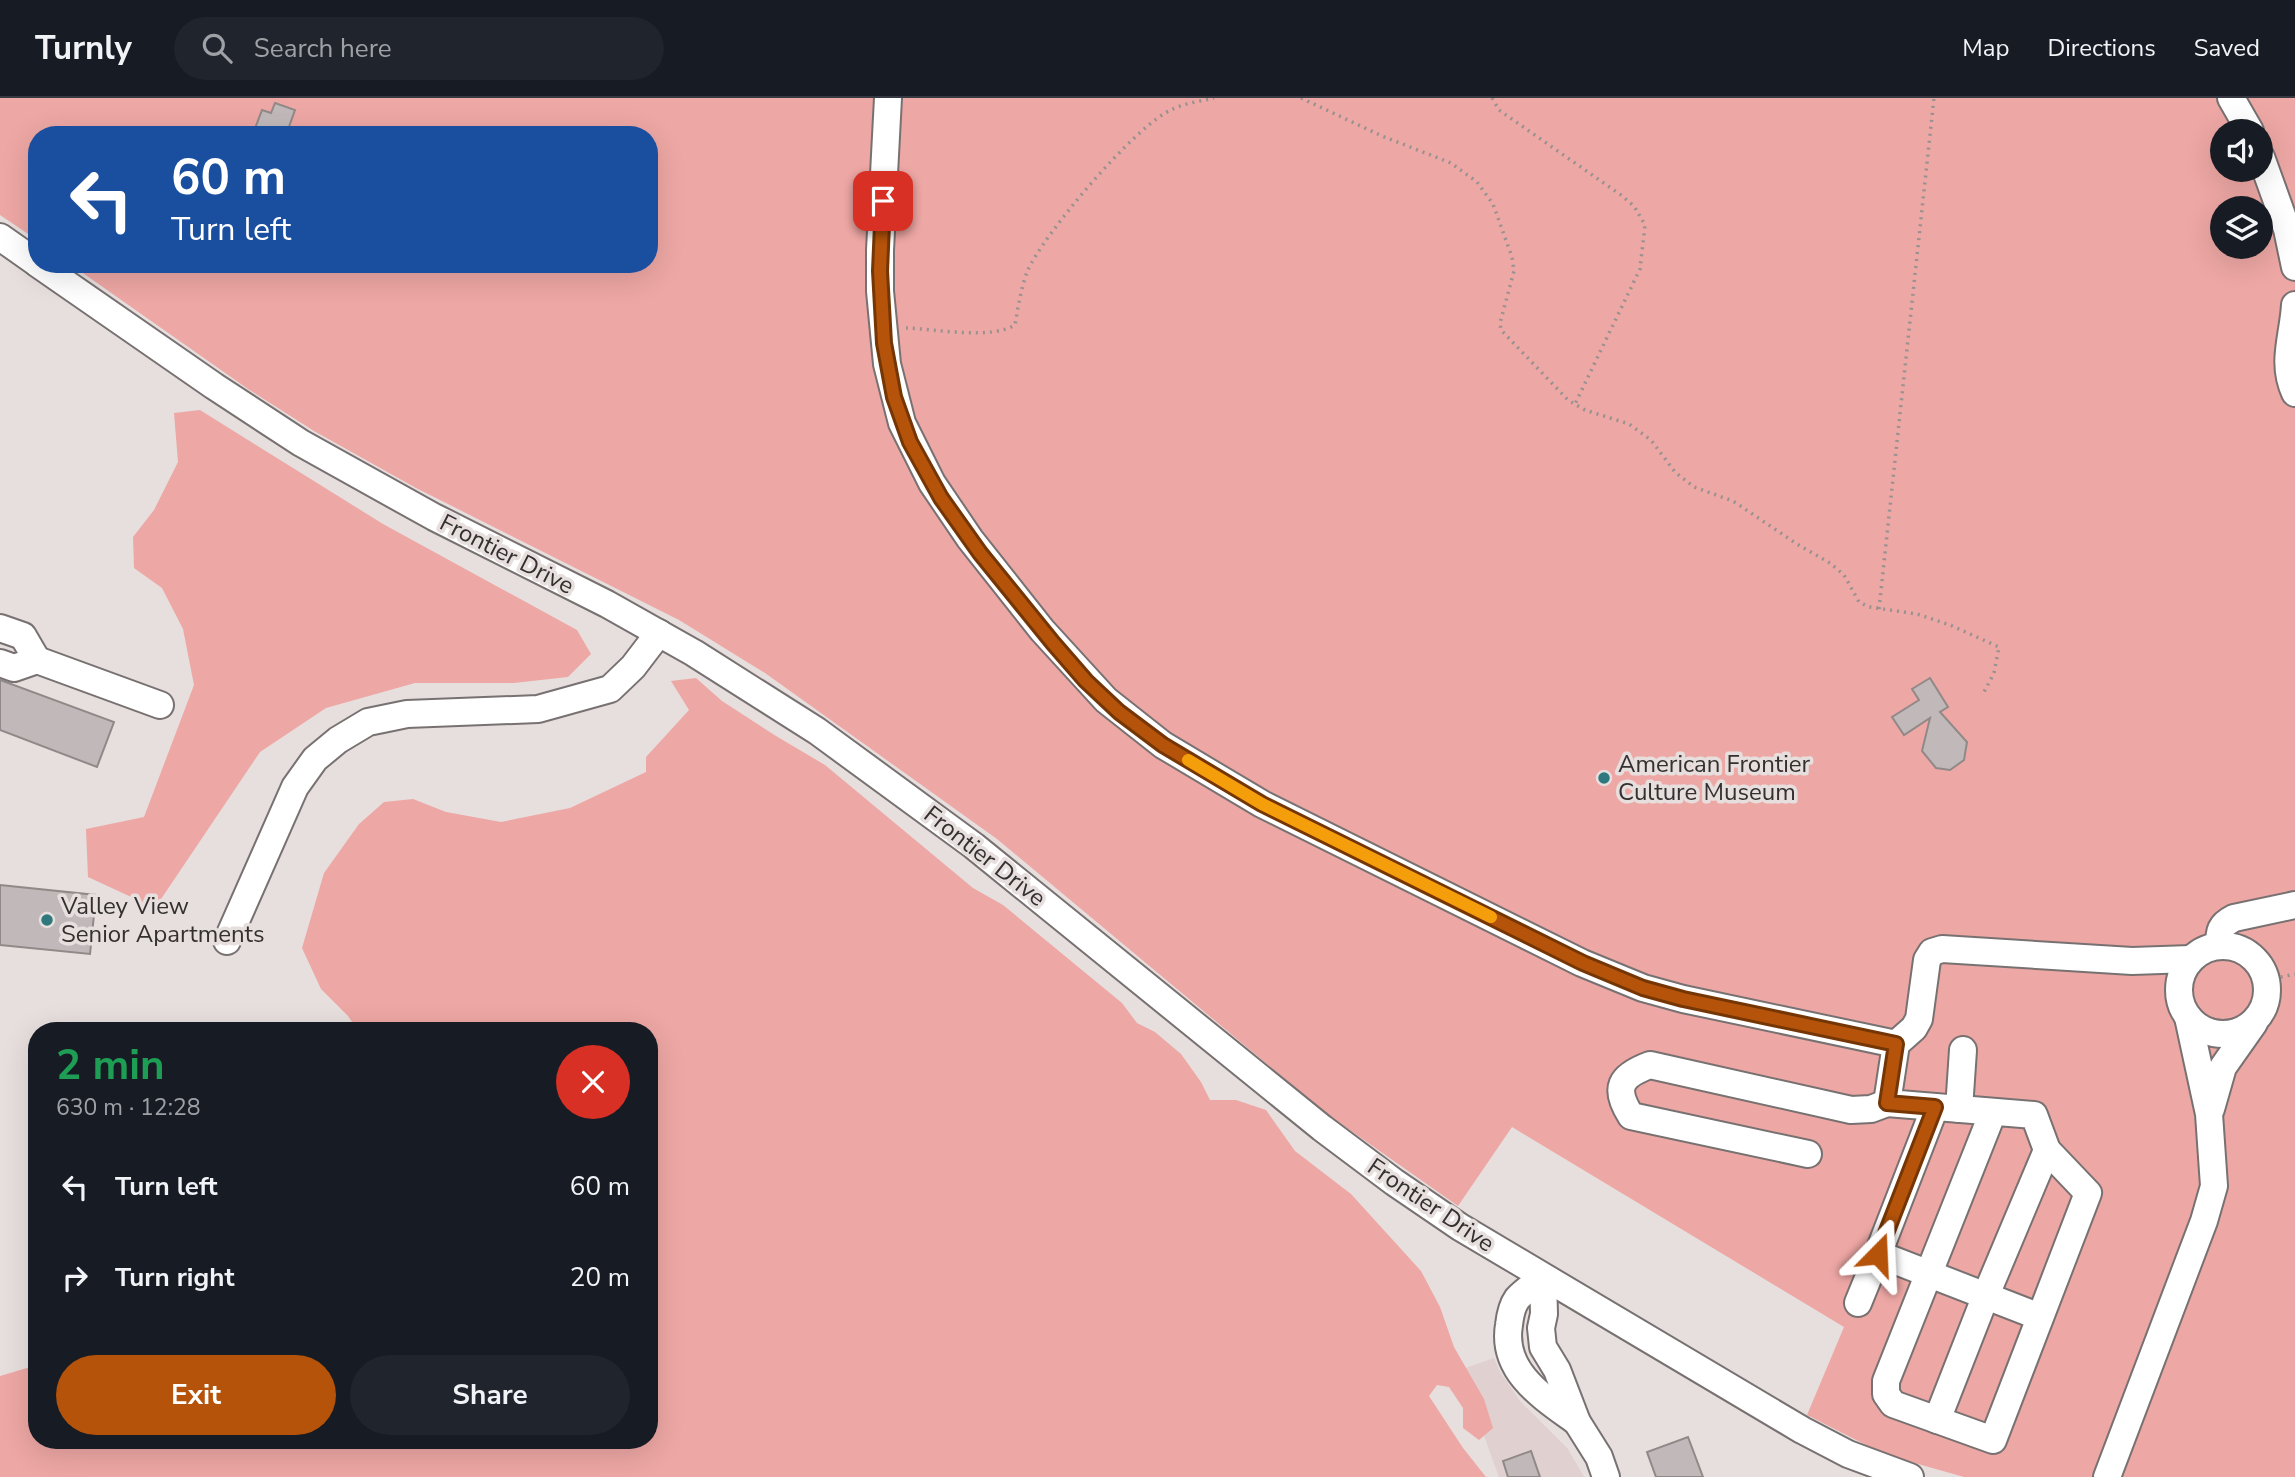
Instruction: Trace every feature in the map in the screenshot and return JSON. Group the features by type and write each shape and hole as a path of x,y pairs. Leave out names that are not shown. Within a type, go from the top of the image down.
{"street":[{"path":"888,98 880,250 887,364 898,410 916,454 945,505 1053,643 1099,694 1175,753 1262,804 1583,963 1643,988 1683,999 1896,1044"},
{"path":"2231,98 2243,119"},
{"path":"2270,182 2287,229 2295,267"},
{"name":"Frontier Drive","path":"0,237 28,257"},
{"name":"Frontier Drive","path":"50,273 317,453 434,517 607,604 738,679 893,785 974,846 1322,1128 1460,1227 1802,1430 1848,1454 1910,1477"},
{"path":"2295,305 2288,353 2288,378 2295,393"},
{"path":"0,628 23,636 37,660"},
{"path":"227,941 295,787 315,759 338,740 368,722 407,714 538,709 610,689 633,667 659,634"},
{"path":"0,663 14,667 37,660 160,705"},
{"path":"2218,946 2219,930 2234,918 2295,905"},
{"path":"2106,1477 2204,1221 2214,1186 2209,1114 2188,1017 2180,1002 2179,986 2183,971 2191,959 2204,950 2231,946 2248,952 2260,965 2267,980 2268,994 2264,1009 2223,1067 2209,1114"},
{"path":"1887,1103 1896,1044 1914,1028 1919,1019 1927,960 1937,950 2132,961 2191,959"},
{"path":"2188,1017 2198,1027 2227,1035 2242,1031 2255,1022"},
{"path":"1858,1303 1878,1254 1947,1108 1963,1051"},
{"path":"1808,1154 1631,1116 1621,1100 1621,1085 1633,1071 1650,1065 1851,1110 1871,1109 1887,1103 2034,1115 2047,1150 2088,1194 1993,1440 1894,1404 1886,1394 1886,1381 1993,1112"},
{"path":"1937,1420 2047,1150"},
{"path":"1878,1254 2040,1317"},
{"path":"1543,1278 1517,1299 1511,1312 1508,1347 1522,1377 1534,1392 1577,1422 1599,1457 1606,1477"}],"path":[{"path":"883,328 990,332 1005,331 1015,325 1028,271 1084,192 1151,123 1171,109 1214,98"},
{"path":"1301,98 1382,136 1451,163 1477,182 1493,204 1512,257 1514,271 1500,323 1501,330 1575,404 1585,411 1629,424 1651,440 1675,472 1694,487 1733,501 1830,563 1844,575 1859,602 1869,607 1951,625 1999,648 1994,673 1984,692"},
{"path":"1492,98 1499,110 1621,195 1634,206 1645,225 1640,269 1575,404"},
{"path":"1879,609 1934,98"},
{"path":"2267,980 2295,974"}],"shaded area":[{"name":"American Frontier Culture Museum","path":"0,98 2295,98 2295,1477 1964,1477 1904,1460 1868,1446 1807,1415 1844,1327 1512,1127 1458,1206 1327,1114 997,839 765,673 679,620 416,488 314,431 248,389 83,273 658,273 658,126 28,126 28,234 0,215"},
{"path":"200,410 383,524 577,630 591,654 568,677 514,683 415,683 326,708 260,752 155,908 88,877 86,829 144,817 194,685 183,629 162,588 134,568 133,537 154,510 178,462 174,413"},
{"path":"696,678 722,701 825,765 973,888 1003,905 1122,1003 1137,1023 1155,1032 1181,1054 1210,1100 1236,1100 1266,1110 1295,1151 1351,1194 1421,1271 1440,1307 1454,1347 1484,1399 1493,1428 1479,1440 1463,1428 1463,1408 1449,1387 1437,1385 1429,1396 1463,1448 1486,1477 0,1477 0,1376 28,1368 28,1449 658,1449 658,1022 352,1022 321,989 302,948 324,873 359,824 384,802 413,799 446,812 501,822 570,808 646,772 646,757 689,710 671,681"},
{"path":"1494,1358 1500,1372 1520,1401 1568,1449 1584,1477 1499,1477 1460,1370"}],"building":[{"path":"275,103 295,110 289,126 256,126 262,110 271,113"},
{"path":"1930,678 1948,707 1940,712 1967,742 1964,760 1950,770 1936,768 1922,751 1930,718 1904,735 1892,717 1919,700 1912,689"},
{"path":"0,680 114,722 97,767 0,730"},
{"name":"Valley View Senior Apartments","path":"0,885 96,895 90,954 0,945"},
{"path":"1688,1437 1703,1477 1656,1477 1647,1452"},
{"path":"1531,1451 1540,1477 1508,1477 1503,1461"}],"slow traffic":[{"path":"1188,760 1262,804 1491,917"}],"place":[{"name":"American Frontier Culture Museum","path":"1604,778"},
{"name":"Valley View Senior Apartments","path":"47,920"}],"route":[{"path":"883,201 880,271 884,343 894,397 910,442 941,498 970,539 1042,631 1086,681 1133,724 1163,745 1262,804 1583,963 1643,988 1683,999 1896,1044 1887,1103 1935,1107 1878,1254"}]}
